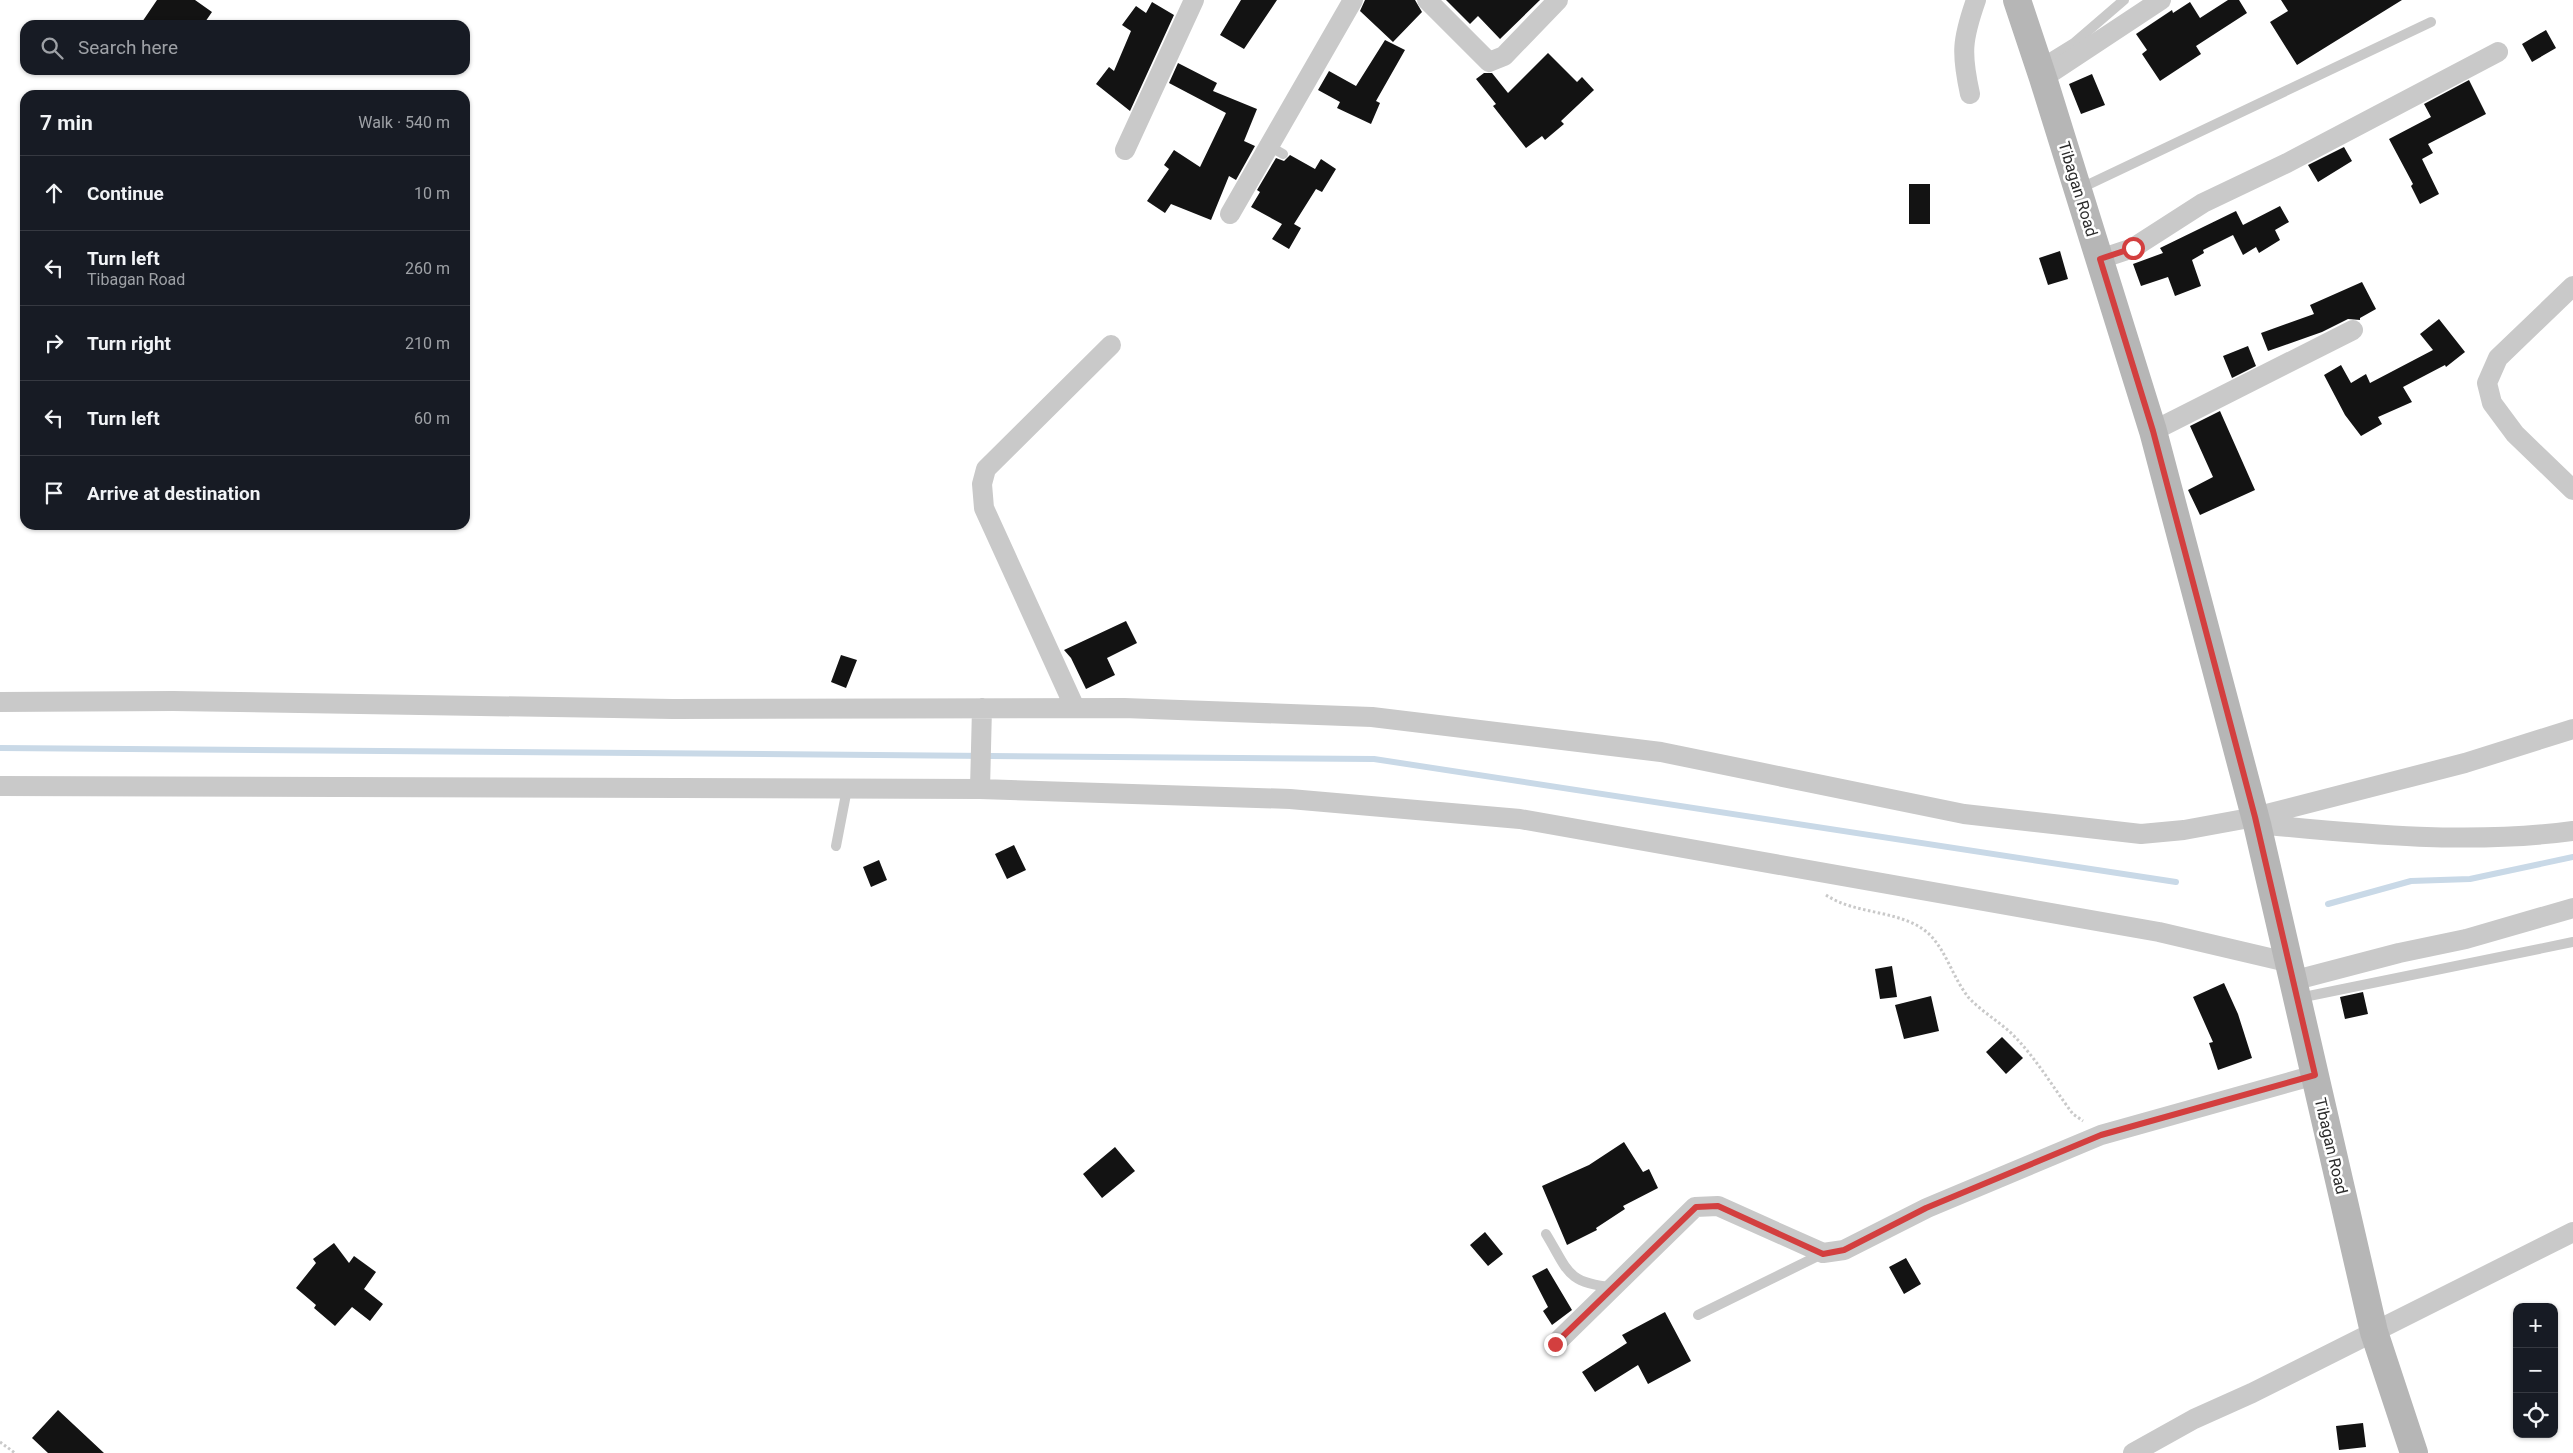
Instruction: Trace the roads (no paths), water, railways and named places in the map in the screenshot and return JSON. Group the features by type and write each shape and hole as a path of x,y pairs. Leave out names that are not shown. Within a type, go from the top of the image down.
{"main road":[{"name":"Tibagan Road","path":"2017,0 2041,71 2153,431 2256,820 2291,980 2315,1075 2374,1332 2414,1453"}],"street":[{"path":"1124,150 1194,0"},
{"path":"1230,214 1276,150 1353,0"},
{"path":"1427,0 1488,62 1493,62 1504,56 1558,0"},
{"path":"1970,94 1964,66 1963,39 1976,0"},
{"path":"2041,71 2161,0"},
{"path":"2100,259 2133,248 2203,203 2287,163 2498,52"},
{"path":"2573,286 2498,358 2487,383 2492,403 2515,434 2573,490"},
{"path":"2153,431 2353,330"},
{"path":"1075,708 984,508 982,484 986,469 1112,345"},
{"path":"0,702 173,701 982,715 1075,708 1382,718 1661,752 1964,814 2141,834 2256,820 2466,763 2573,729"},
{"path":"980,782 982,715"},
{"path":"0,786 847,789 980,782 1290,798 1520,819 2159,932 2291,980 2399,953 2466,939 2573,908"},
{"path":"2256,820 2365,834 2429,837 2497,836 2573,830"},
{"path":"1555,1344 1696,1207 1718,1206 1823,1254 1844,1250 1926,1208 2101,1135 2315,1075"},
{"path":"2133,1453 2194,1419 2252,1393 2573,1232"}],"lane":[{"path":"2041,71 2124,0"},
{"path":"2078,189 2431,22"},
{"path":"836,846 847,789"},
{"path":"2291,980 2573,942"},
{"path":"1546,1234 1569,1272 1579,1281 1612,1287"},
{"path":"1698,1315 1823,1254"}],"waterway":[{"path":"0,748 1374,759 2176,882"},
{"path":"2328,904 2411,881 2470,879 2573,857"}]}
